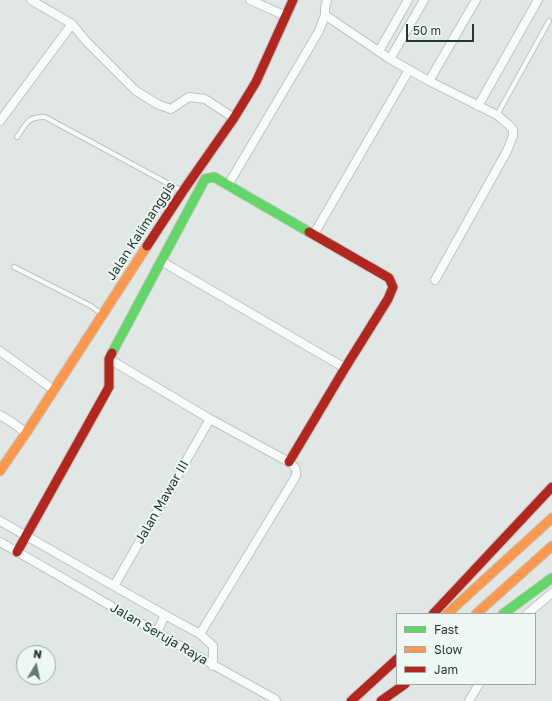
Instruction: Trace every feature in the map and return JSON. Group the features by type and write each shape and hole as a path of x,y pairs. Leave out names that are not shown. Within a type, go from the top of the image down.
{"main road":[{"name":"Jalan Kalimanggis","path":"0,471 26,434 183,191 234,118 256,82 293,0"},
{"path":"17,552 109,387 109,359 205,179 214,177 314,234 389,278 393,287 388,299 289,462"},
{"path":"434,613 552,487"},
{"path":"448,613 552,518"},
{"path":"477,613 552,546"},
{"path":"504,613 552,578"},
{"path":"360,693 396,654"},
{"path":"351,701 396,660"},
{"path":"380,701 397,685"},
{"path":"380,701 404,685"}],"street":[{"path":"31,0 72,24 86,41 136,91 159,105 171,109 189,97 205,99 234,118"},
{"path":"250,0 286,16"},
{"path":"228,185 319,31 325,15 327,0"},
{"path":"379,52 408,0"},
{"path":"390,59 424,0"},
{"path":"429,81 476,0"},
{"path":"478,106 538,0"},
{"path":"325,15 390,59 429,81 497,115 510,126 514,132 508,152 435,280"},
{"path":"0,121 72,24"},
{"path":"314,234 410,70"},
{"path":"161,261 345,368"},
{"path":"0,351 54,390"},
{"path":"109,359 210,419 289,462 297,471 296,476 200,634"},
{"path":"0,415 13,423 26,434"},
{"name":"Jalan Mawar III","path":"114,586 210,419"},
{"name":"Jalan Seruja Raya","path":"0,521 200,634 212,646 213,666"},
{"name":"Jalan Seruja Raya","path":"0,542 157,632 213,666"},
{"path":"528,613 552,593"},
{"path":"157,632 165,615"},
{"path":"213,666 275,699 276,701"},
{"path":"469,701 478,685"}],"lane":[{"path":"497,115 549,21"},
{"path":"17,137 30,119 46,117 183,191"},
{"path":"14,267 91,306 102,315"}],"traffic: fast":[{"path":"112,353 205,179 214,177 309,232"},
{"path":"504,613 552,578"}],"traffic: slow":[{"path":"0,471 147,246"},
{"path":"448,613 552,518"},
{"path":"477,613 552,546"}],"traffic: jam":[{"path":"147,246 234,118 256,82 293,0"},
{"path":"289,462 388,299 393,287 389,278 309,232"},
{"path":"17,552 109,387 109,359 112,353"},
{"path":"434,613 552,487"},
{"path":"351,701 396,660"},
{"path":"381,701 404,685"}]}
